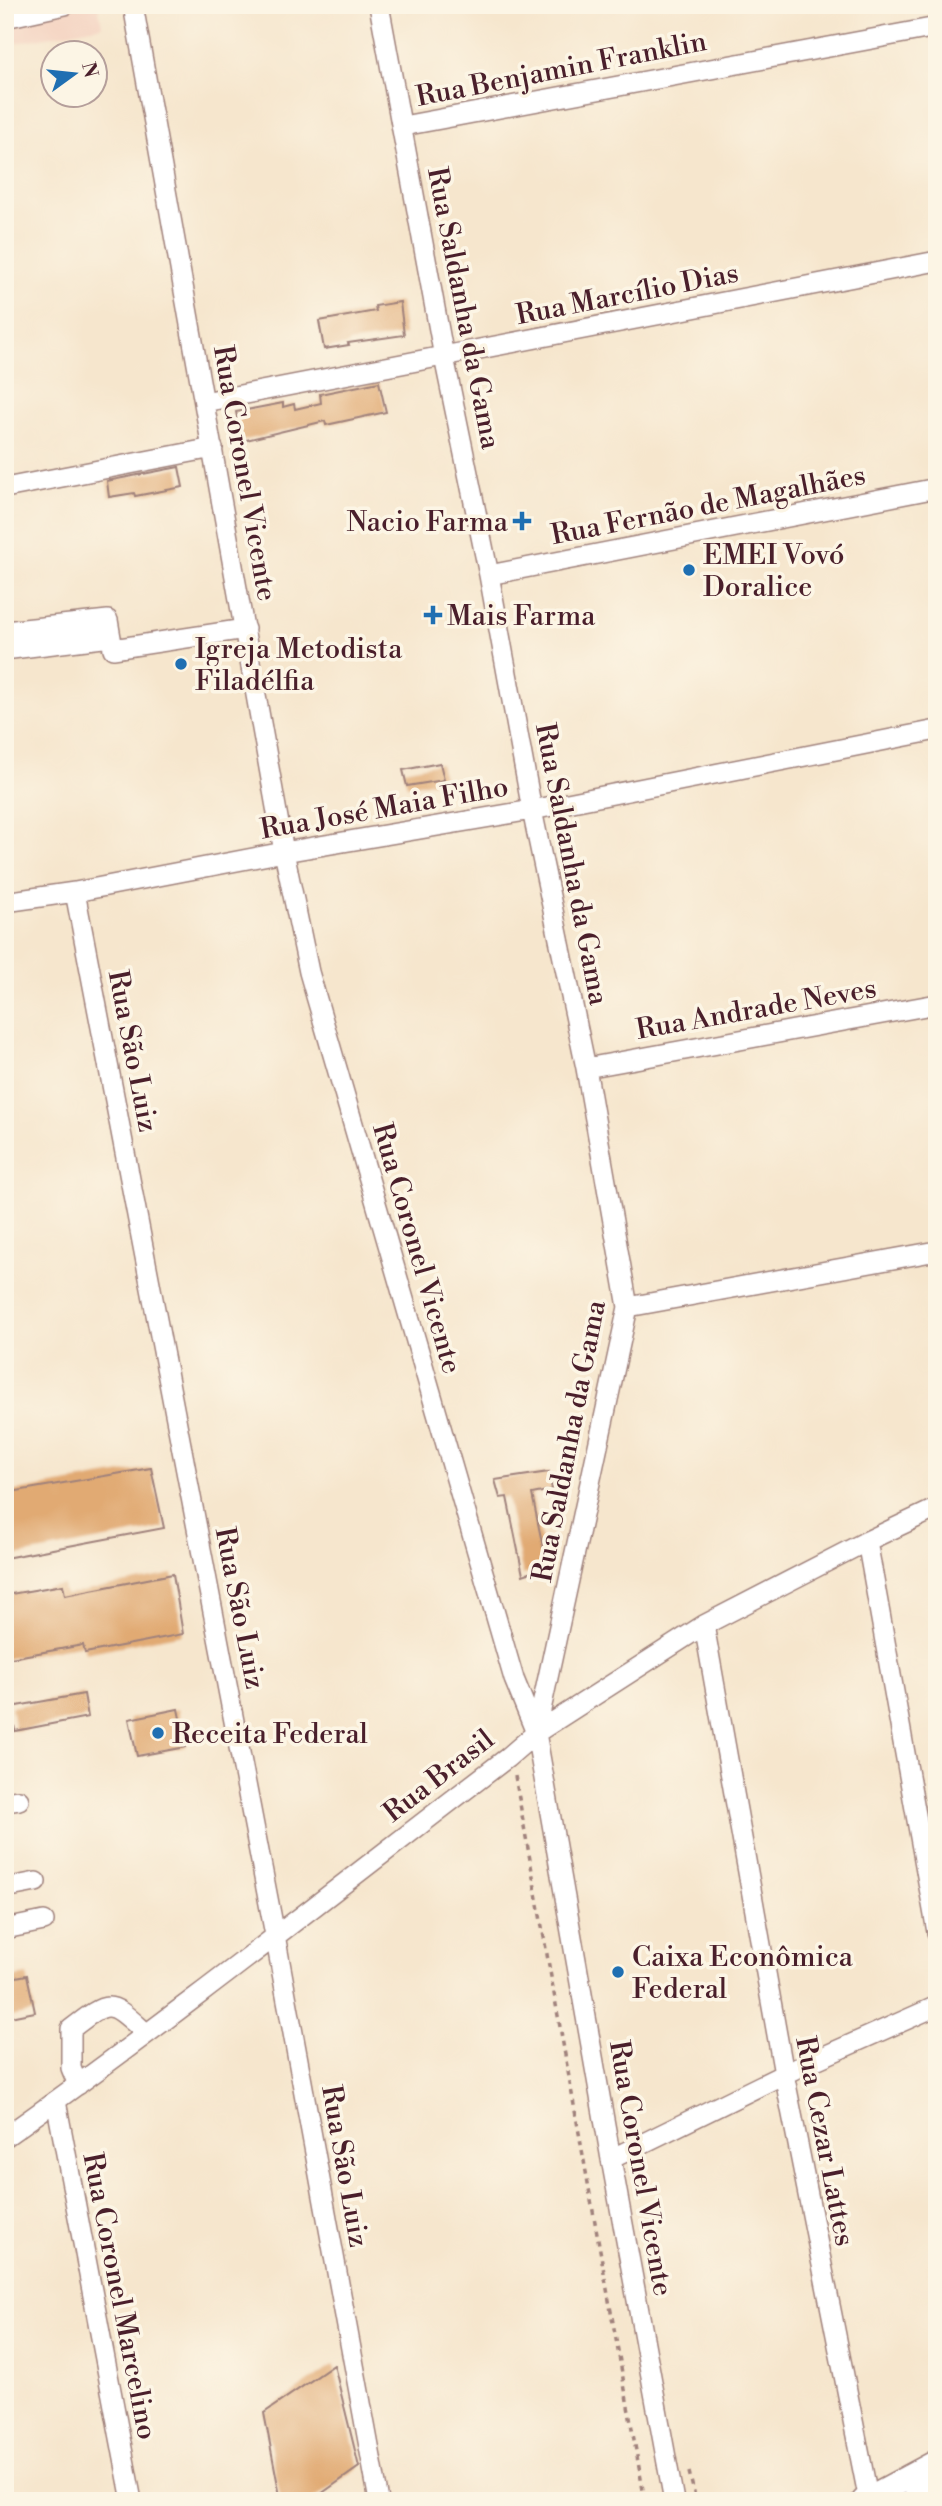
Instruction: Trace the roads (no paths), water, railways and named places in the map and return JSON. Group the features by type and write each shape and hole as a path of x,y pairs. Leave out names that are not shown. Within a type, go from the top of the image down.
{"main road":[{"path":"867,2500 937,2462"},
{"path":"914,2501 937,2488"}],"street":[{"path":"5,18 65,5"},
{"name":"Rua Coronel Vicente","path":"133,5 284,852 309,972 514,1679 536,1733 674,2501"},
{"name":"Rua Saldanha da Gama","path":"379,5 532,810 586,1068 628,1307 536,1733"},
{"name":"Rua Benjamin Franklin","path":"403,126 937,27"},
{"name":"Rua Marcílio Dias","path":"204,402 937,261"},
{"path":"5,488 213,448"},
{"name":"Rua Fernão de Magalhães","path":"489,576 937,488"},
{"path":"7,631 12,649 111,637 113,649 245,629"},
{"name":"Rua José Maia Filho","path":"5,902 75,892 284,852 532,810 937,730"},
{"name":"Rua São Luiz","path":"75,892 275,1936 379,2501"},
{"name":"Rua Andrade Neves","path":"586,1068 937,1004"},
{"path":"628,1307 937,1251"},
{"name":"Rua Brasil","path":"5,2137 275,1936 536,1733 704,1625 937,1508"},
{"path":"867,1541 937,1932"},
{"name":"Rua Cezar Lattes","path":"704,1625 784,2074 867,2500"},
{"path":"5,1888 36,1882"},
{"path":"5,1929 44,1922"},
{"path":"611,2158 784,2074 937,2006"},
{"path":"78,2085 71,2068 71,2029 99,2008 110,2007 120,2010 146,2033"},
{"name":"Rua Coronel Marcelino","path":"56,2101 132,2501"}],"place":[{"name":"Nacio Farma","path":"522,521"},
{"name":"EMEI Vovó Doralice","path":"689,570"},
{"name":"Mais Farma","path":"433,615"},
{"name":"Igreja Metodista Filadélfia","path":"181,664"},
{"name":"Receita Federal","path":"158,1733"},
{"name":"Caixa Econômica Federal","path":"618,1972"}]}
